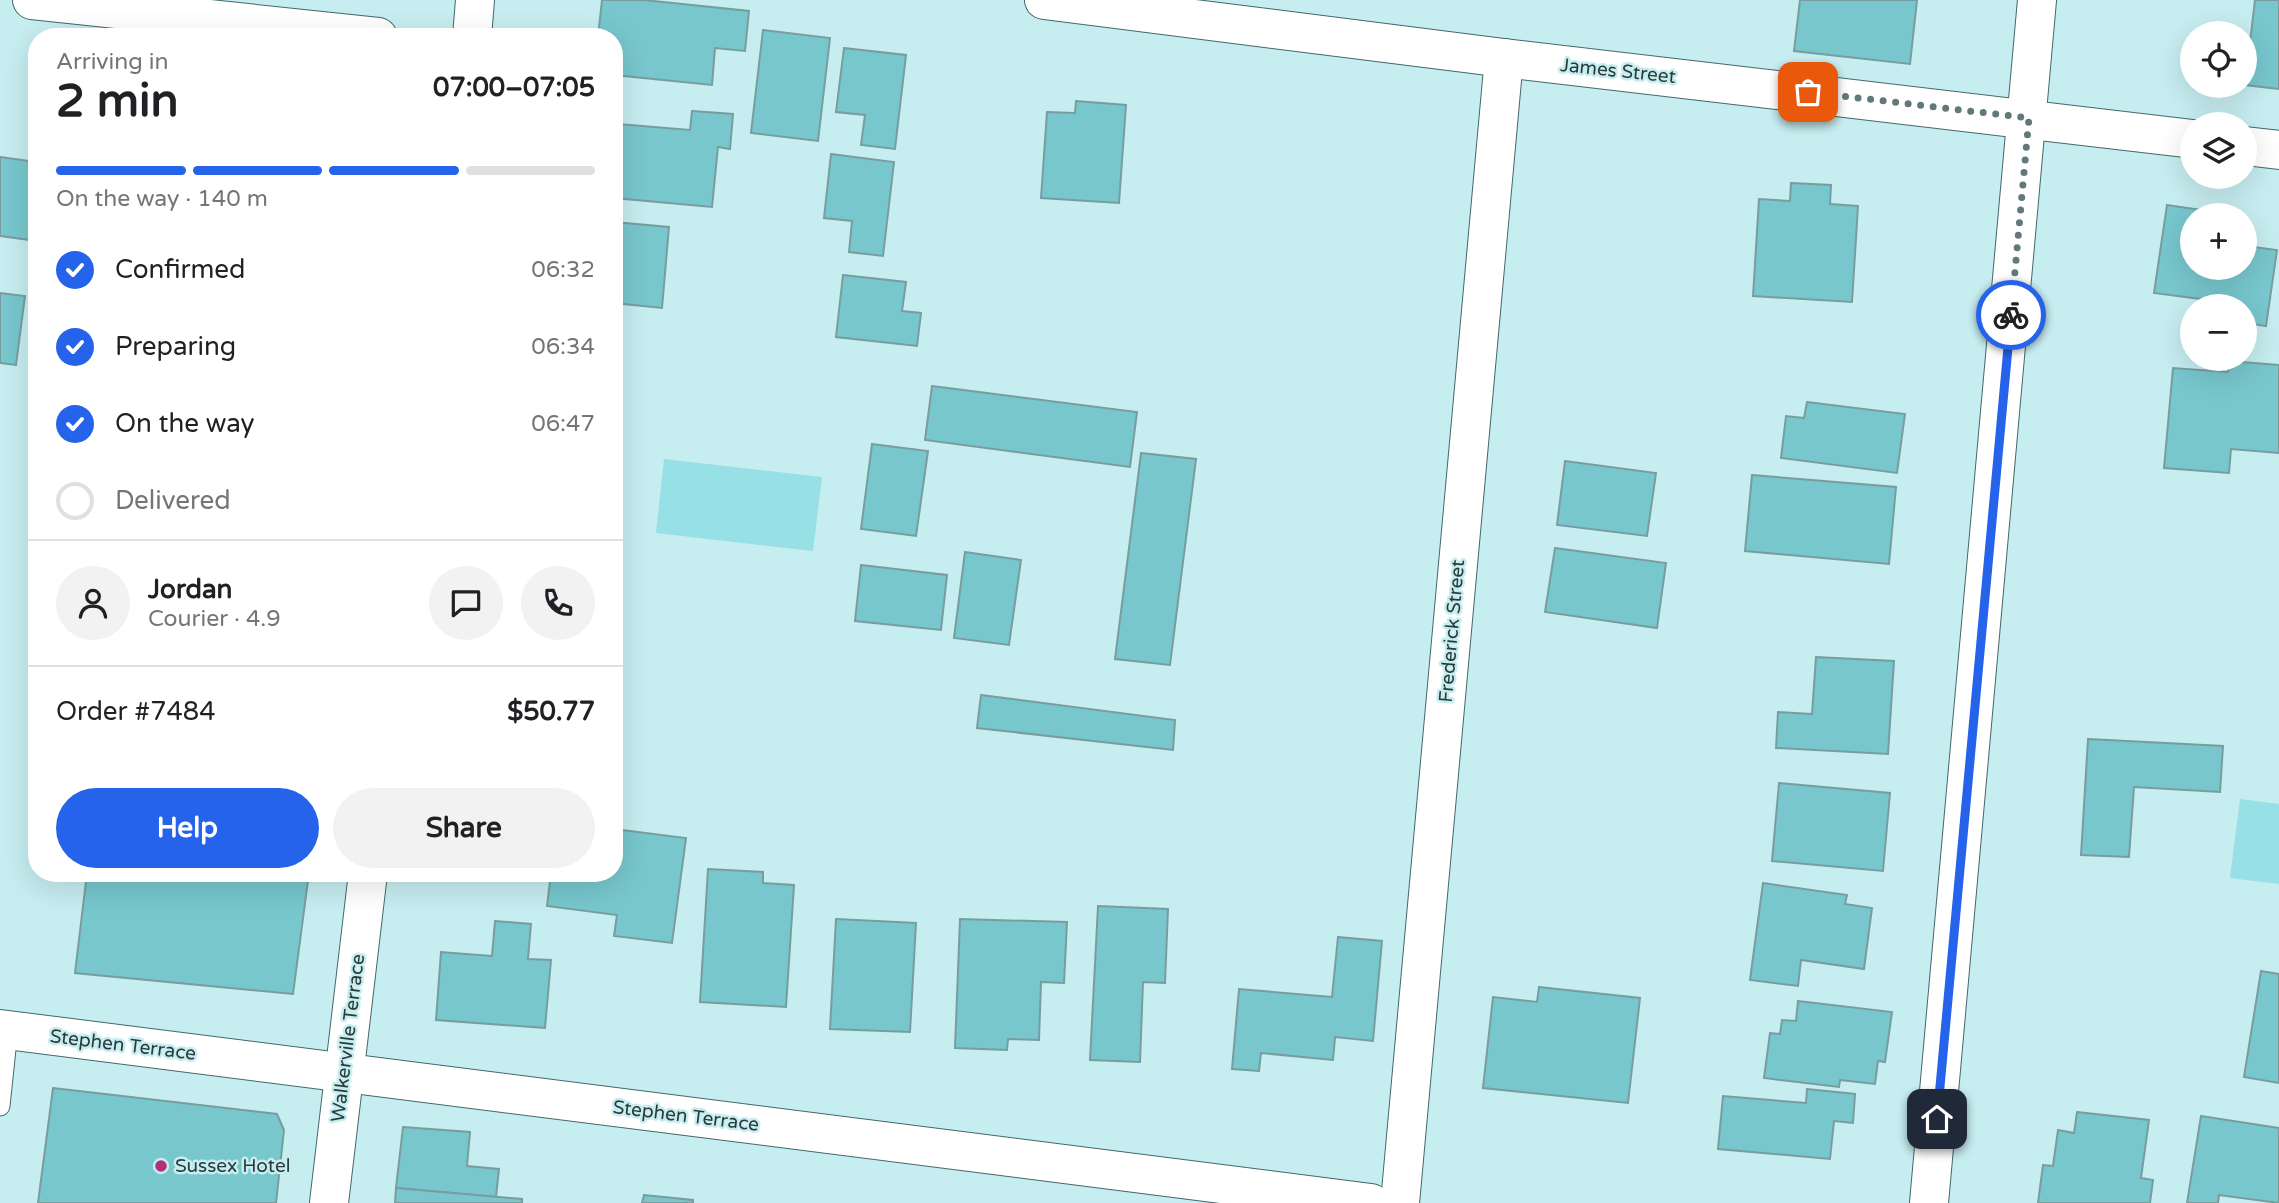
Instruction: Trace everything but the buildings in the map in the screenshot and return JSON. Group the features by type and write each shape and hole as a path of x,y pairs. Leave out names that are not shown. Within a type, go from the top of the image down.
{"street":[{"path":"32,0 294,28"},
{"path":"473,28 475,0"},
{"name":"James Street","path":"1044,0 1504,58 2180,137"},
{"path":"1929,1203 2038,0"},
{"name":"Frederick Street","path":"1399,1203 1504,58"},
{"path":"2257,147 2279,150"},
{"name":"Walkerville Terrace","path":"329,1203 367,882"},
{"name":"Stephen Terrace","path":"4,1030 343,1073 1223,1194 1371,1203"}],"lane":[{"path":"0,1106 4,1030"}],"shaded area":[{"path":"664,459 822,477 813,551 656,533"},
{"path":"2240,799 2279,804 2279,884 2230,878"}],"way so far":[{"path":"1808,92 2029,118 2011,315"}],"place":[{"name":"Sussex Hotel","path":"161,1166"}],"route":[{"path":"1937,1119 2011,315"}]}
